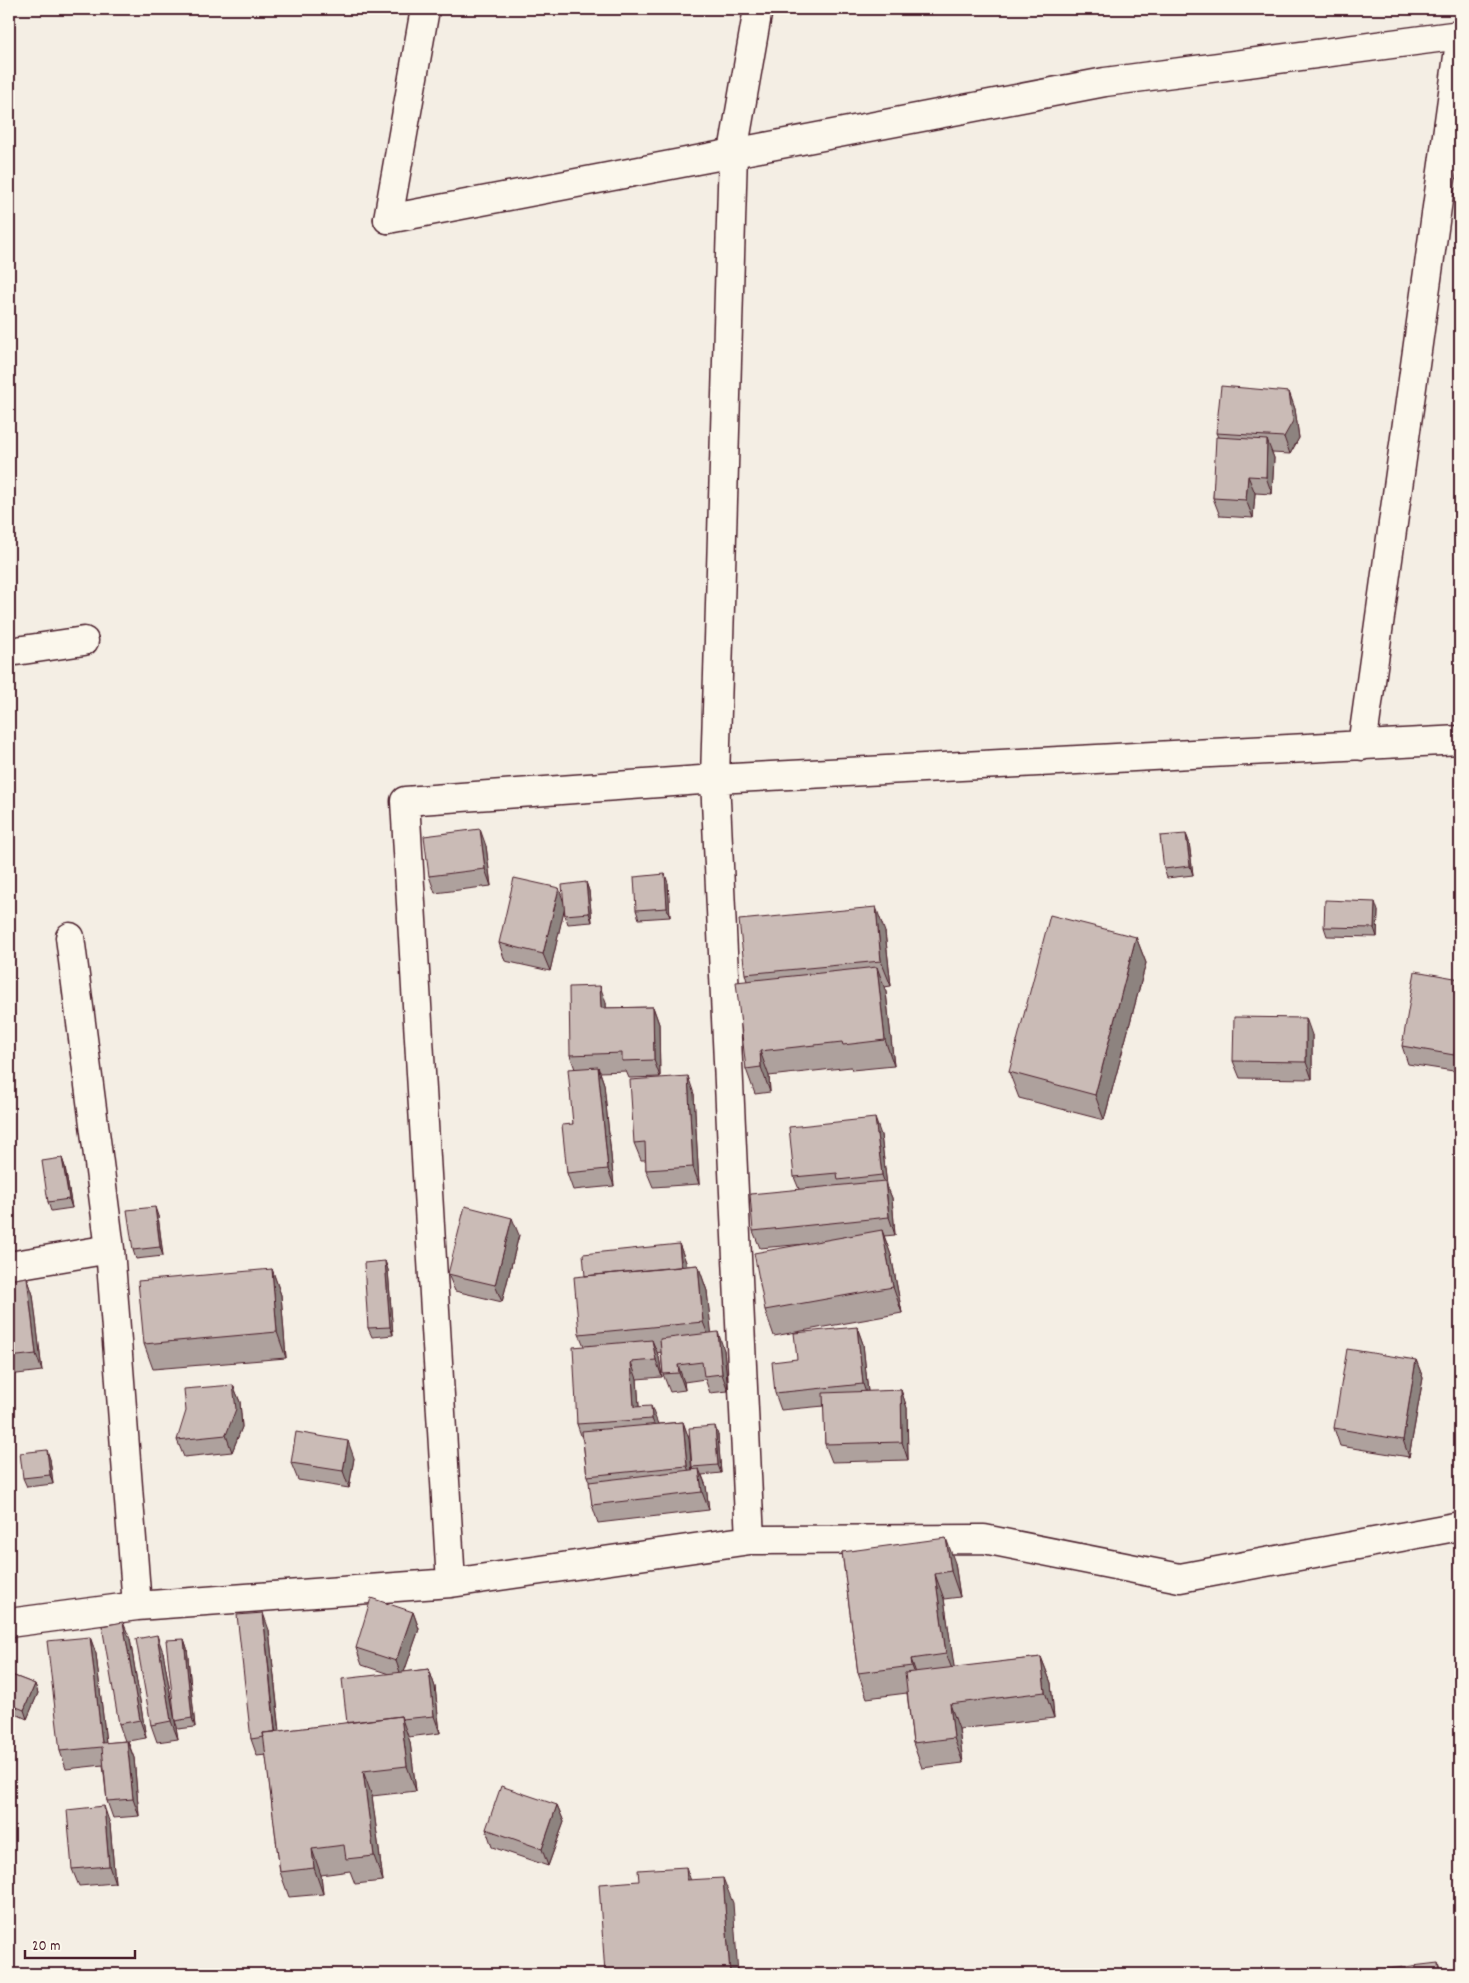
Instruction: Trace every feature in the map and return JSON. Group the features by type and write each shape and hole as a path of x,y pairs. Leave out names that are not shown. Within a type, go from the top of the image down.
{"street":[{"path":"425,9 388,219 1105,82 1460,36"},
{"path":"750,1540 715,779 733,152 758,9"},
{"path":"1362,746 1460,42"},
{"path":"9,652 84,641"},
{"path":"451,1583 405,801 715,779 1460,740"},
{"path":"70,937 110,1249 137,1606"},
{"path":"9,1266 110,1249"},
{"path":"9,1623 137,1606 451,1583 750,1540 984,1539 1180,1578 1460,1526"}],"building":[{"path":"1221,386 1289,392 1293,421 1284,437 1216,433"},
{"path":"1216,437 1267,440 1266,477 1248,476 1246,500 1213,498"},
{"path":"480,829 485,869 429,876 424,836"},
{"path":"1186,834 1190,866 1164,869 1160,836"},
{"path":"665,874 667,908 636,910 634,877"},
{"path":"514,878 559,888 543,954 499,943"},
{"path":"586,882 589,913 565,915 562,885"},
{"path":"1325,900 1375,902 1374,928 1324,927"},
{"path":"876,907 881,961 745,974 739,920"},
{"path":"1050,915 1136,937 1095,1095 1009,1072"},
{"path":"877,967 885,1040 843,1045 842,1042 760,1051 761,1067 746,1069 736,982"},
{"path":"1415,971 1460,979 1460,1020 1454,1055 1402,1046"},
{"path":"600,986 601,1008 653,1007 654,1060 622,1061 622,1053 570,1055 569,987"},
{"path":"1234,1017 1306,1018 1306,1062 1233,1061"},
{"path":"598,1067 608,1169 567,1173 562,1125 573,1124 568,1069"},
{"path":"688,1076 693,1167 646,1170 645,1142 634,1143 630,1080"},
{"path":"875,1118 882,1175 838,1180 837,1173 794,1177 789,1127"},
{"path":"62,1158 69,1199 48,1202 42,1161"},
{"path":"885,1181 889,1217 753,1231 750,1194"},
{"path":"465,1206 512,1218 495,1285 448,1274"},
{"path":"155,1207 160,1247 133,1250 127,1210"},
{"path":"882,1230 893,1287 765,1310 754,1253"},
{"path":"679,1244 681,1267 585,1276 583,1254"},
{"path":"385,1261 390,1327 368,1328 364,1263"},
{"path":"698,1265 703,1322 579,1334 574,1277"},
{"path":"272,1269 277,1332 144,1344 138,1281"},
{"path":"27,1277 36,1354 9,1357 9,1280"},
{"path":"857,1327 863,1384 775,1393 772,1362 797,1359 794,1333"},
{"path":"718,1332 722,1374 704,1376 702,1362 678,1365 679,1373 663,1374 660,1339"},
{"path":"652,1340 656,1360 631,1362 634,1407 651,1406 652,1419 577,1424 573,1347"},
{"path":"1347,1349 1416,1360 1403,1440 1334,1428"},
{"path":"233,1385 236,1409 226,1435 177,1440 186,1411 184,1389"},
{"path":"901,1390 902,1442 825,1444 823,1393"},
{"path":"683,1422 687,1466 587,1476 582,1431"},
{"path":"715,1426 718,1465 692,1467 689,1428"},
{"path":"296,1432 348,1441 343,1471 291,1463"},
{"path":"47,1450 50,1475 23,1478 20,1453"},
{"path":"699,1469 702,1492 592,1505 589,1482"},
{"path":"946,1538 951,1571 935,1574 946,1654 911,1659 912,1666 858,1673 842,1552"},
{"path":"371,1598 413,1612 396,1661 356,1648"},
{"path":"263,1613 275,1732 263,1733 264,1737 251,1739 237,1615"},
{"path":"123,1622 140,1720 119,1724 102,1626"},
{"path":"157,1635 171,1721 151,1725 136,1639"},
{"path":"90,1637 102,1743 127,1741 133,1799 107,1801 102,1747 60,1751 47,1641"},
{"path":"184,1639 192,1718 175,1721 166,1640"},
{"path":"1041,1657 1045,1692 950,1704 954,1738 913,1743 905,1673"},
{"path":"429,1669 434,1716 402,1719 401,1716 347,1723 342,1679"},
{"path":"9,1674 35,1684 24,1710 9,1704"},
{"path":"401,1716 407,1766 363,1771 374,1856 346,1859 344,1845 312,1849 314,1868 280,1872 263,1733"},
{"path":"501,1786 557,1805 542,1849 486,1829"},
{"path":"104,1806 109,1866 72,1869 67,1810"},
{"path":"686,1867 687,1880 723,1878 730,1974 605,1974 599,1884 639,1881 638,1870"},
{"path":"1438,1963 1439,1974 1345,1974"}]}
